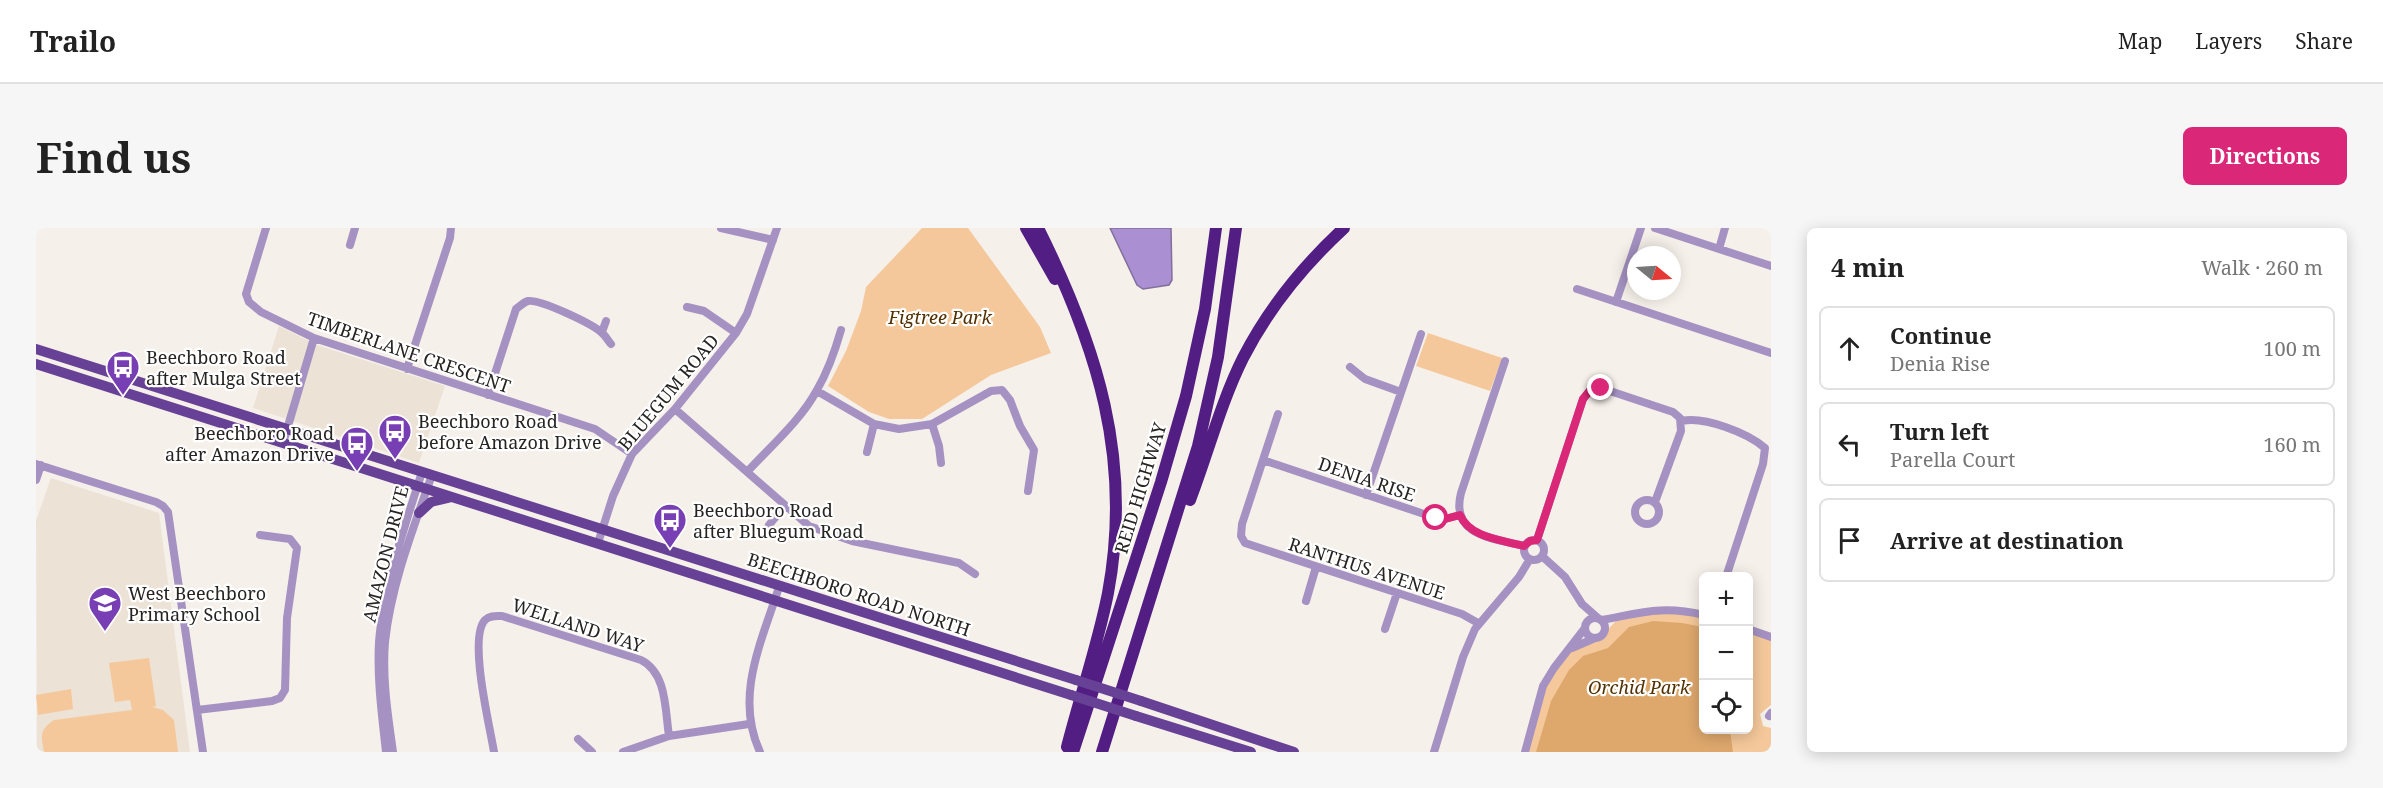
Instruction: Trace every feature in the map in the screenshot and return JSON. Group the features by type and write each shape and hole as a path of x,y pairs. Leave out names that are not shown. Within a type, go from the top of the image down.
{"highway":[{"path":"1026,228 1079,322"},
{"path":"1038,228 1065,281 1094,360 1107,410 1117,499 1114,549 1107,594 1066,752"},
{"name":"REID HIGHWAY","path":"1073,752 1161,482 1186,396 1205,309 1216,228"},
{"path":"1102,752 1186,490 1209,402 1226,312 1236,228"},
{"path":"1139,634 1243,359 1290,286 1344,228"}],"main road":[{"name":"BEECHBORO ROAD NORTH","path":"36,349 1076,680 1294,752"},
{"name":"BEECHBORO ROAD NORTH","path":"36,364 1251,752"},
{"path":"111,373 122,387 123,392"},
{"path":"419,513 431,502 455,498"}],"street":[{"name":"TIMBERLANE CRESCENT","path":"266,228 246,294 249,302 261,312 314,338 595,429 632,454"},
{"path":"350,245 356,228"},
{"path":"407,369 450,238 451,228"},
{"path":"721,228 773,240"},
{"name":"BLUEGUM ROAD","path":"598,543 613,496 632,454 675,409 736,333 747,314 777,228"},
{"path":"1616,302 1641,228"},
{"path":"1654,228 1771,266"},
{"path":"1719,249 1725,228"},
{"path":"1577,289 1771,352"},
{"path":"488,395 516,309 524,303 530,301 544,303 602,332 611,344"},
{"path":"687,307 704,311 736,333"},
{"path":"602,332 606,321"},
{"path":"748,471 817,391 832,360 841,330"},
{"path":"1366,495 1421,334"},
{"path":"283,443 314,338"},
{"path":"1505,361 1461,493 1459,507 1460,515 1466,526 1473,531 1524,546"},
{"path":"1350,367 1365,380 1401,392"},
{"path":"1537,540 1583,399 1592,388 1601,388 1673,412 1682,421"},
{"path":"817,391 874,424 899,429 932,424 991,391 1002,390 1010,400 1020,426 1034,450 1028,491"},
{"path":"675,409 748,471 784,507 809,526 852,541 959,563 975,574"},
{"path":"1263,460 1278,414"},
{"path":"1682,421 1690,419 1704,421 1747,435 1768,446 1727,572"},
{"path":"1655,502 1681,431 1682,421"},
{"path":"867,452 874,424"},
{"path":"932,424 939,446 941,463"},
{"name":"DENIA RISE","path":"1263,460 1436,518 1445,519 1460,515"},
{"name":"RANTHUS AVENUE","path":"1263,460 1242,524 1241,536 1245,543 1462,614 1478,623"},
{"path":"36,480 38,464 156,502 166,509 169,515 203,752"},
{"name":"AMAZON DRIVE","path":"386,752 379,686 380,634 386,597 427,473"},
{"name":"AMAZON DRIVE","path":"393,752 386,692 385,643 396,586 419,513 422,488"},
{"path":"769,525 784,507"},
{"path":"197,710 272,701 280,698 285,690 286,618 297,548 290,539 260,535"},
{"path":"1524,546 1530,541 1537,540"},
{"path":"1524,546 1525,555 1536,560 1542,556 1543,547 1537,540"},
{"path":"1542,556 1564,577 1582,604 1605,625 1605,631"},
{"path":"1434,752 1463,657 1478,623 1519,577 1530,559"},
{"path":"1306,601 1316,567"},
{"path":"760,752 749,724 747,705 749,685 779,587"},
{"path":"1385,629 1397,593"},
{"path":"1582,604 1587,634 1595,638"},
{"path":"1525,752 1543,686 1591,619 1600,620 1655,609 1681,610 1699,614"},
{"name":"WELLAND WAY","path":"494,752 478,652 480,628 485,620 492,616 513,619 651,665 660,681 669,736"},
{"path":"1570,649 1601,636 1621,616"},
{"path":"1753,631 1771,637"},
{"path":"623,752 669,736 749,724"},
{"path":"578,739 592,752"}],"shaded area":[{"path":"1110,228 1171,228 1172,280 1169,285 1143,289 1137,285"},
{"path":"279,326 317,345 445,386 419,463 253,408"},
{"name":"West Beechboro Primary School","path":"51,478 159,513 190,752 37,752 36,521"}],"green space":[{"name":"Figtree Park","path":"922,228 968,228 1040,327 1051,353 991,375 922,419 889,419 869,412 828,386 846,351 861,311 866,287"},
{"path":"1428,333 1502,358 1490,391 1416,366"},
{"name":"Orchid Park","path":"1639,611 1699,615 1699,734 1753,734 1753,630 1771,637 1771,705 1760,714 1763,726 1771,728 1771,752 1525,752 1539,695 1570,649 1601,636 1621,616"},
{"name":"Orchid Park","path":"1653,621 1699,626 1699,734 1731,734 1733,752 1536,752 1551,701 1569,670 1583,656 1608,648 1629,627"},
{"path":"149,658 156,706 152,707 163,710 174,720 178,752 44,752 43,730 54,720 132,710 130,700 115,702 109,663"},
{"path":"71,689 73,709 38,715 36,695"}],"place":[{"name":"Beechboro Road after Mulga Street","path":"123,396"},
{"name":"Beechboro Road before Amazon Drive","path":"395,460"},
{"name":"Beechboro Road after Amazon Drive","path":"357,472"},
{"name":"Beechboro Road after Bluegum Road","path":"670,549"},
{"name":"West Beechboro Primary School","path":"105,632"}],"route":[{"path":"1436,518 1445,519 1460,515 1466,526 1473,531 1524,546 1530,541 1537,540 1585,394 1592,388 1601,388"}]}
